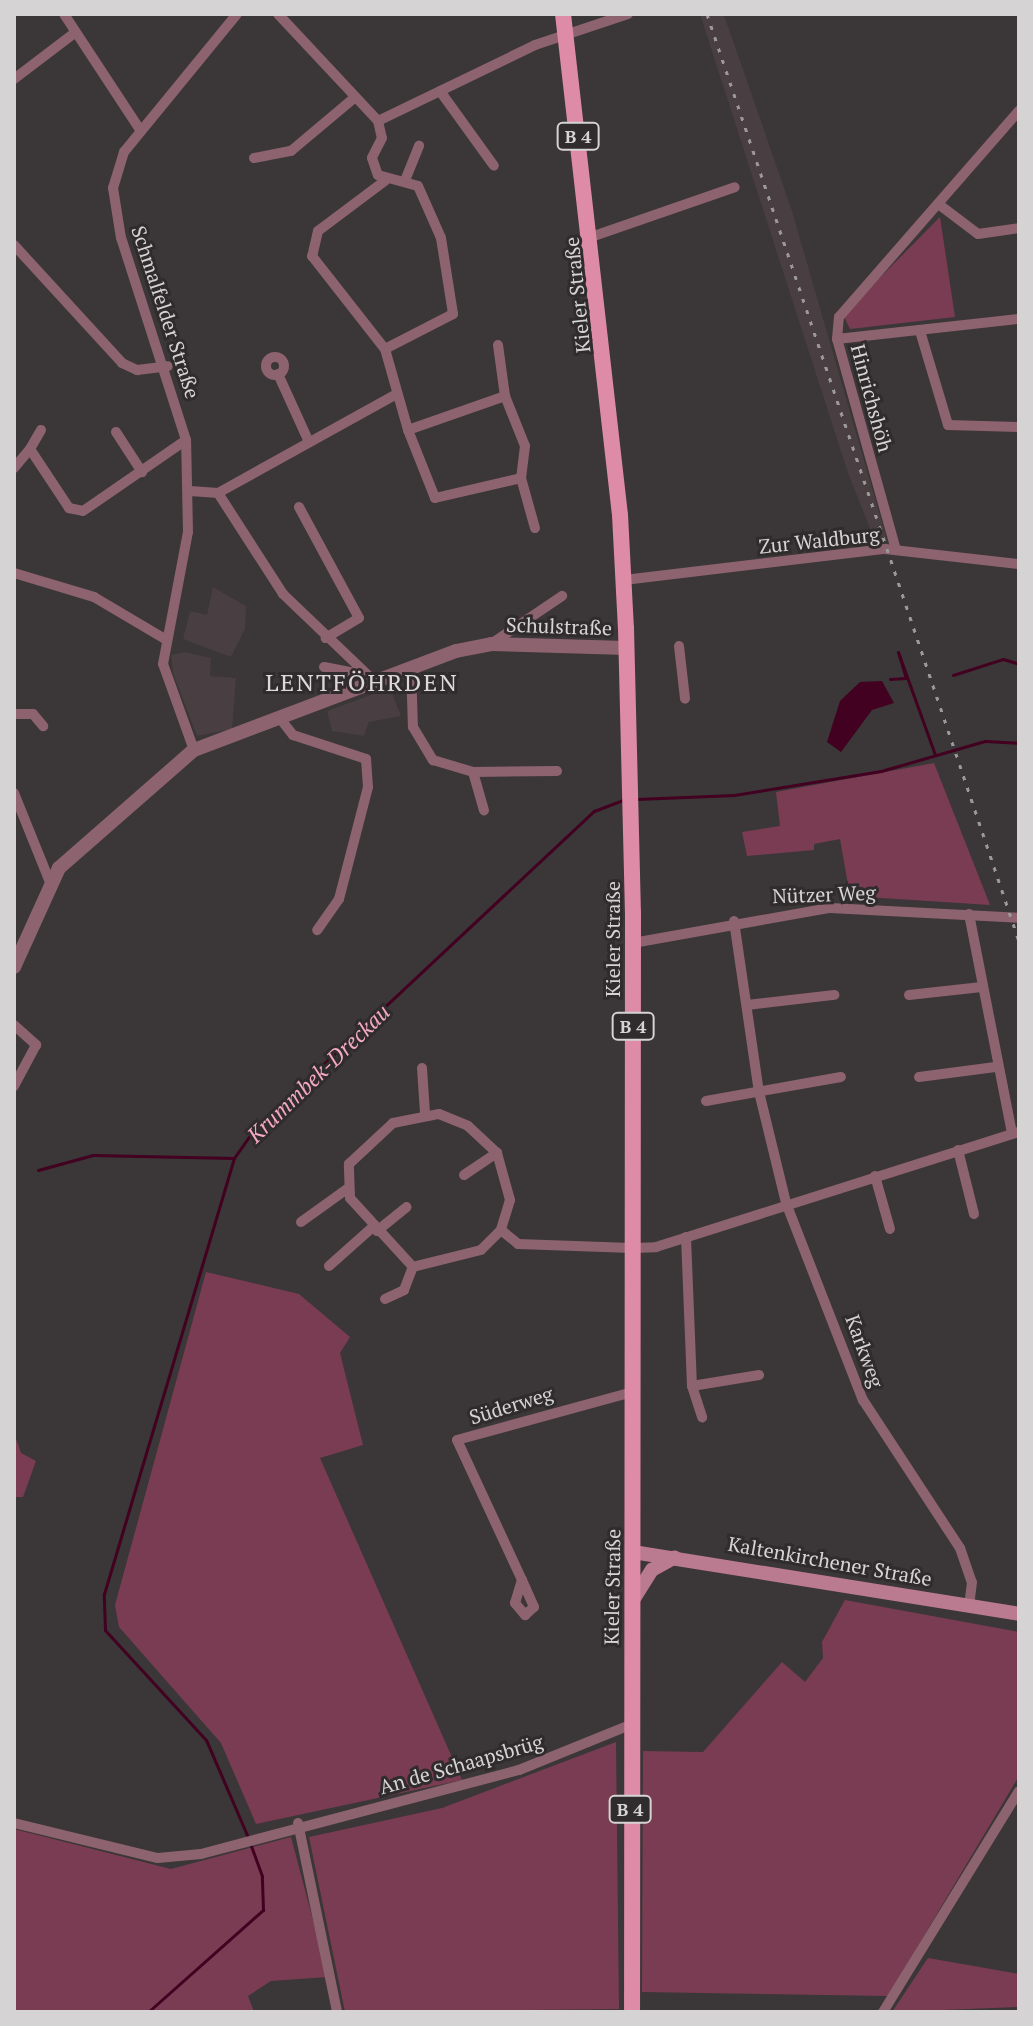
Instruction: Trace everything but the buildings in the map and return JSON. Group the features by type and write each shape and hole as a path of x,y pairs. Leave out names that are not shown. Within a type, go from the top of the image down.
{"main road":[{"name":"Kieler Straße","path":"563,14 591,237 624,580 633,943 632,2012"},
{"name":"Kaltenkirchener Straße","path":"633,1552 1019,1614"},
{"path":"631,1606 652,1570 676,1557"}],"street":[{"path":"64,14 73,34 141,131"},
{"name":"Schmalfelder Straße","path":"194,750 166,677 165,639 190,491 186,440 168,366 114,206 117,166 141,131 237,14"},
{"path":"278,14 353,99 378,121 382,138 372,158 386,180"},
{"path":"378,121 566,35 628,14"},
{"path":"14,79 73,34"},
{"path":"440,91 494,166"},
{"path":"254,158 291,151 353,99"},
{"path":"837,339 842,312 941,206 1019,111"},
{"path":"406,178 419,146"},
{"path":"406,178 386,180 312,240 312,256 339,299 385,349 395,395 435,498 521,478"},
{"path":"385,349 453,314 433,215 406,178"},
{"path":"591,237 735,187"},
{"path":"941,206 978,234 1019,228"},
{"path":"14,245 122,363 137,370 168,366"},
{"name":"Hinrichshöh","path":"896,550 837,339 1019,319"},
{"path":"920,331 948,425 1019,427"},
{"path":"498,345 505,396 525,446 521,478 535,528"},
{"path":"278,374 309,442"},
{"path":"190,491 218,493 395,395"},
{"path":"408,430 505,396"},
{"path":"14,468 41,430"},
{"path":"116,432 142,472"},
{"path":"30,449 69,508 83,511 186,440"},
{"path":"218,493 283,594 372,679"},
{"path":"299,507 359,618 326,638"},
{"name":"Zur Waldburg","path":"624,580 896,550 1019,564"},
{"path":"14,573 94,597 165,639"},
{"name":"Schulstraße","path":"14,967 50,882 194,750 282,721 372,679 491,644 562,596"},
{"name":"Schulstraße","path":"491,644 626,648"},
{"path":"679,646 685,699"},
{"path":"324,667 372,679"},
{"path":"411,668 421,751 473,772 557,771"},
{"path":"14,714 33,714 43,726"},
{"path":"282,721 293,735 366,759 368,787 339,899 317,930"},
{"path":"473,772 484,810"},
{"path":"14,793 28,840 50,882"},
{"path":"14,843 28,840"},
{"name":"Nützer Weg","path":"633,943 734,921 830,908 1019,918"},
{"path":"501,1230 531,1249 632,1248 686,1237 1015,1133 995,1067 969,914"},
{"name":"Karkweg","path":"734,921 759,1092 786,1203 863,1400 960,1548 972,1582 969,1605"},
{"path":"909,995 982,987"},
{"path":"747,1005 834,995"},
{"path":"14,1025 36,1045 14,1086"},
{"path":"919,1077 995,1067"},
{"path":"422,1068 425,1113"},
{"path":"706,1101 841,1077"},
{"path":"301,1222 347,1189 357,1153 393,1123 425,1113 468,1126 497,1153 510,1200 501,1230 481,1250 413,1267"},
{"path":"958,1150 974,1214"},
{"path":"464,1175 497,1153"},
{"path":"875,1176 890,1229"},
{"path":"347,1189 375,1229 413,1267"},
{"path":"329,1266 407,1207"},
{"path":"686,1237 692,1386 702,1417"},
{"path":"385,1299 404,1290 413,1267"},
{"path":"692,1386 759,1375"},
{"name":"Süderweg","path":"522,1580 457,1440 632,1392"},
{"name":"An de Schaapsbrüg","path":"14,1823 158,1858 201,1854 298,1823 519,1770 630,1725"},
{"path":"883,2012 1019,1791"},
{"path":"298,1823 337,2012"}],"shaded area":[{"path":"700,14 723,14 729,29 792,211 887,540 875,541 848,473"},
{"path":"940,217 955,317 850,329 843,315"},
{"path":"213,587 246,606 245,629 231,657 183,639 190,611 207,615"},
{"path":"185,652 211,658 210,676 236,678 232,729 197,736 173,673 171,655"},
{"path":"882,681 894,703 872,710 841,752 827,742 840,701 860,682"},
{"path":"390,688 401,716 369,722 364,736 332,731 327,711"},
{"path":"934,763 990,905 850,896 840,839 814,844 814,850 747,856 742,832 780,826 776,792"},
{"path":"206,1272 299,1294 350,1337 340,1353 363,1445 320,1458 462,1780 256,1824 221,1743 119,1627 115,1605"},
{"path":"14,1433 21,1453 36,1461 23,1497 14,1497"},
{"path":"845,1600 1019,1632 1019,1776 888,1996 642,1992 643,1751 703,1752 782,1662 805,1682 823,1658 822,1642"},
{"path":"616,1742 619,2009 345,2012 309,1837 442,1808"},
{"path":"14,1829 171,1869 291,1837 328,1977 271,1981 248,1996 254,2012 14,2012"},
{"path":"928,1958 1019,1974 1019,2007 892,2012"}],"waterway":[{"path":"890,679 906,678 898,652 935,755"},
{"path":"953,675 1003,659 1019,664"},
{"name":"Krummbek-Dreckau","path":"637,799 734,795 881,771 985,741 1019,743"},
{"name":"Krummbek-Dreckau","path":"247,1835 206,1740 105,1630 104,1594 234,1158 254,1129 594,811 626,799"},
{"path":"38,1170 93,1155 234,1158"},
{"name":"Krummbek-Dreckau","path":"148,2012 263,1910 262,1876 251,1846"}],"railway":[{"path":"707,14 1019,941"}],"district":[{"name":"LENTFÖHRDEN","path":"362,683"}]}
